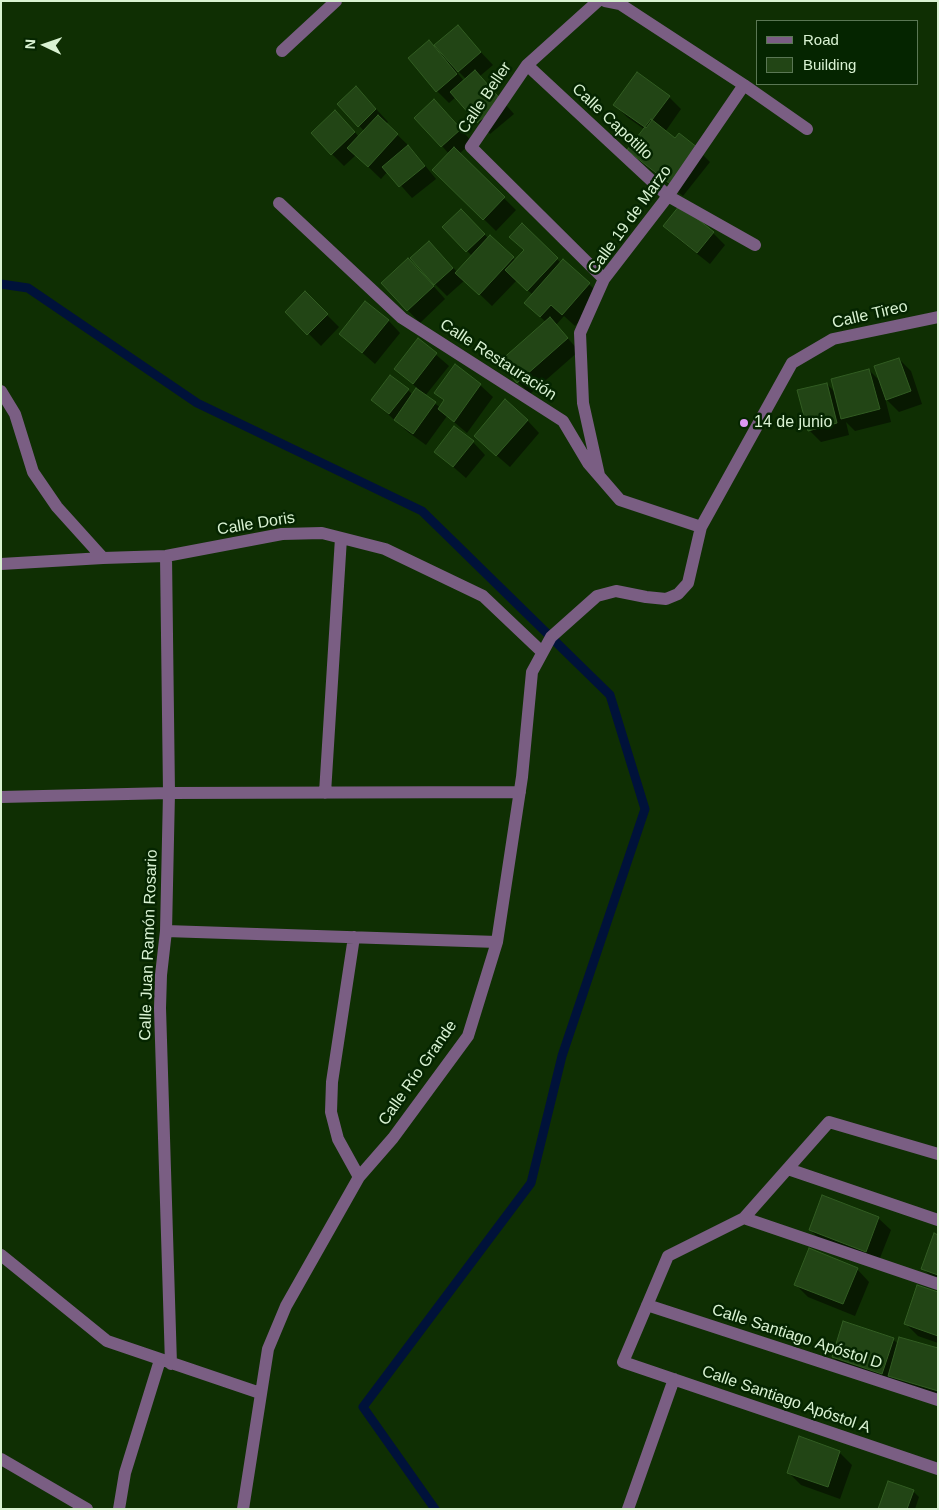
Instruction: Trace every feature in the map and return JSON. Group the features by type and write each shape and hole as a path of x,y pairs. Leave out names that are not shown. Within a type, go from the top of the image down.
{"street":[{"path":"282,51 336,1"},
{"name":"Calle Beller","path":"598,1 527,65 471,147 604,280"},
{"path":"605,1 620,4 744,85 807,129"},
{"name":"Calle Capotillo","path":"527,65 668,196 754,245"},
{"name":"Calle 19 de Marzo","path":"600,476 582,403 580,333 604,280 668,196 744,85"},
{"name":"Calle Restauración","path":"279,203 402,318 563,421 588,463 620,500 701,527"},
{"name":"Calle Tireo","path":"701,527 792,363 833,339 938,317"},
{"path":"1,391 15,414 33,472 57,507 103,558"},
{"name":"Calle Río Grande","path":"243,1509 268,1348 286,1306 359,1177 393,1138 468,1036 498,942 520,792 532,672 551,636 598,596 616,591 666,599 678,594 688,583 701,527"},
{"name":"Calle Doris","path":"1,564 166,556 282,534 322,533 385,550 483,596 542,652"},
{"path":"325,793 341,538"},
{"name":"Calle Juan Ramón Rosario","path":"120,1509 125,1472 166,1362 160,1008 161,974 166,931 169,793 166,556"},
{"path":"1,797 169,793 520,792"},
{"path":"166,931 498,942"},
{"path":"354,937 332,1082 330,1112 338,1139 359,1177"},
{"path":"647,1305 668,1256 744,1218 829,1122 938,1154"},
{"path":"788,1169 938,1220"},
{"path":"744,1218 938,1284"},
{"path":"1,1255 108,1341 260,1393"},
{"name":"Calle Santiago Apóstol A","path":"647,1305 623,1362 938,1469"},
{"name":"Calle Santiago Apóstol D","path":"647,1305 938,1400"},
{"path":"628,1509 674,1379"},
{"path":"1,1459 88,1509"}],"building":[{"path":"458,25 481,52 458,72 434,45"},
{"path":"429,40 457,74 436,92 408,58"},
{"path":"475,70 502,101 477,123 450,92"},
{"path":"637,72 670,96 646,128 613,105"},
{"path":"356,86 376,109 358,127 337,104"},
{"path":"434,99 461,129 441,147 414,118"},
{"path":"335,110 355,132 331,155 311,133"},
{"path":"378,115 398,134 368,167 347,148"},
{"path":"651,119 675,138 679,133 698,148 670,184 627,150"},
{"path":"408,145 425,166 399,187 382,167"},
{"path":"454,147 505,197 483,220 432,170"},
{"path":"680,205 714,232 697,253 663,226"},
{"path":"461,209 485,234 466,252 442,227"},
{"path":"522,223 558,258 527,291 505,270 524,250 509,237"},
{"path":"490,235 514,257 479,295 455,273"},
{"path":"429,241 453,268 434,285 410,258"},
{"path":"408,258 434,286 407,311 381,283"},
{"path":"563,259 590,283 562,315 551,305 540,317 524,303"},
{"path":"305,291 328,314 307,335 285,312"},
{"path":"365,301 389,320 362,353 339,334"},
{"path":"550,317 568,338 517,383 499,362"},
{"path":"418,338 437,353 413,384 394,369"},
{"path":"899,358 911,391 886,400 874,366"},
{"path":"455,364 481,384 454,422 438,409 444,400 434,393"},
{"path":"869,369 880,409 841,419 831,379"},
{"path":"390,375 409,389 389,414 371,400"},
{"path":"827,383 837,423 808,431 797,390"},
{"path":"416,388 436,402 413,434 394,420"},
{"path":"505,399 528,420 496,456 474,436"},
{"path":"454,426 474,441 453,467 434,452"},
{"path":"822,1195 879,1217 866,1252 809,1230"},
{"path":"934,1233 938,1235 938,1275 921,1269"},
{"path":"809,1248 858,1268 843,1304 794,1285"},
{"path":"917,1285 938,1292 938,1336 904,1324"},
{"path":"843,1321 894,1338 882,1374 832,1357"},
{"path":"899,1337 938,1348 938,1391 888,1376"},
{"path":"799,1436 840,1451 828,1487 787,1473"},
{"path":"888,1481 914,1490 907,1509 878,1509"}],"waterway":[{"path":"1,284 28,288 197,403 422,511 610,695 645,809 562,1056 531,1183 363,1407 435,1509"}],"place":[{"name":"14 de junio","path":"744,423"}]}
